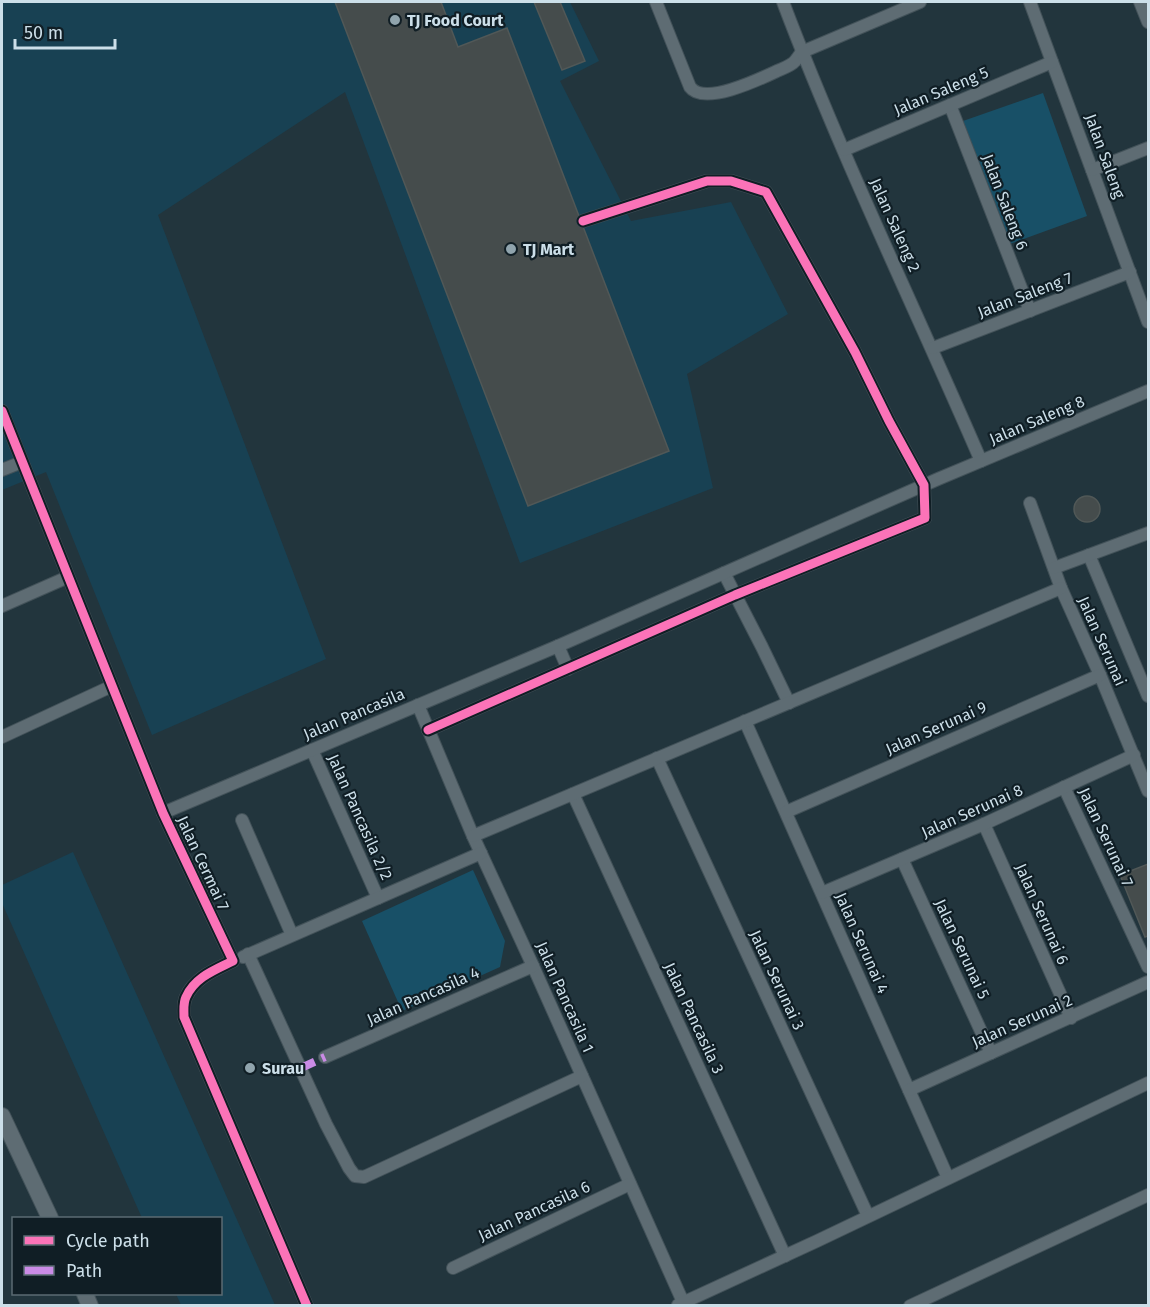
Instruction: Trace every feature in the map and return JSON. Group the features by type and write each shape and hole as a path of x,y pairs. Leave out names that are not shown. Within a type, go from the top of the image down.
{"street":[{"path":"656,2 690,87 695,92 713,93 737,89 793,63 802,52 920,2"},
{"name":"Jalan Saleng 2","path":"783,2 875,224 933,348 981,461"},
{"name":"Jalan Saleng","path":"1030,2 1149,322"},
{"path":"1140,2 1149,22"},
{"name":"Jalan Saleng 5","path":"844,150 1052,62"},
{"name":"Jalan Saleng 6","path":"950,105 1030,311"},
{"path":"1092,170 1149,148"},
{"path":"428,730 735,595 925,518 924,485 855,352 766,192 731,181 707,181 583,221"},
{"name":"Jalan Saleng 7","path":"933,348 1130,272"},
{"name":"Jalan Saleng 8","path":"724,573 938,479 1149,391"},
{"name":"Jalan Cermai 7","path":"2,411 163,813 233,961"},
{"path":"2,470 22,462"},
{"name":"Jalan Serunai","path":"1030,503 1061,588 1149,791"},
{"path":"1054,568 1149,533"},
{"path":"1089,555 1149,696"},
{"path":"724,573 789,703"},
{"name":"Jalan Pancasila","path":"163,813 558,646 724,573"},
{"path":"2,606 68,577"},
{"path":"473,836 1061,588"},
{"path":"558,646 568,669"},
{"name":"Jalan Serunai 9","path":"786,812 1100,675"},
{"path":"2,737 112,686"},
{"name":"Jalan Pancasila 1","path":"418,705 473,836 630,1185 679,1304"},
{"name":"Jalan Serunai 4","path":"745,721 948,1178"},
{"name":"Jalan Pancasila 2/2","path":"312,750 378,898"},
{"name":"Jalan Serunai 8","path":"822,894 984,824 1134,755"},
{"name":"Jalan Serunai 3","path":"657,758 868,1216"},
{"name":"Jalan Serunai 7","path":"1064,787 1149,967"},
{"name":"Jalan Pancasila 3","path":"573,794 785,1256"},
{"path":"242,820 292,935"},
{"name":"Jalan Serunai 6","path":"984,824 1071,1018"},
{"path":"307,1305 184,1017 185,999 196,982 206,974 481,853"},
{"name":"Jalan Serunai 5","path":"902,859 991,1053"},
{"path":"248,954 326,1124 355,1176 364,1177 582,1076"},
{"name":"Jalan Pancasila 4","path":"326,1057 533,966"},
{"name":"Jalan Serunai 2","path":"909,1090 1149,982"},
{"path":"679,1304 1149,1083"},
{"path":"2,1116 50,1217"},
{"name":"Jalan Pancasila 6","path":"453,1268 630,1185"},
{"path":"910,1305 1149,1195"}],"shaded area":[{"path":"2,2 570,2 599,61 560,81 631,221 731,202 788,314 687,374 713,488 520,563 345,92 158,215 326,659 152,735 46,472 2,490"},
{"path":"1043,93 1087,216 1007,245 963,121"},
{"path":"73,852 275,1305 181,1305 176,1295 222,1295 222,1217 142,1217 2,903 2,885"},
{"path":"473,870 505,941 500,967 402,1011 362,921"}],"building":[{"name":"TJ Mart","path":"335,2 441,2 458,47 507,28 669,451 528,506"},
{"path":"534,2 560,2 585,61 562,70"},
{"path":"1087,496 1096,500 1100,509 1096,518 1087,522 1078,518 1074,509 1078,500"},
{"path":"1148,864 1148,936 1145,937 1120,875"}],"marked path":[{"path":"301,1068 325,1057"}],"cycle path":[{"path":"428,730 735,595 925,518 924,485 855,352 766,192 731,181 707,181 583,221"},
{"path":"2,411 163,813 233,961 206,975 195,984 185,999 184,1017 307,1306"}],"place":[{"name":"TJ Food Court","path":"395,20"},
{"name":"TJ Mart","path":"511,249"},
{"name":"Surau","path":"250,1068"}]}
